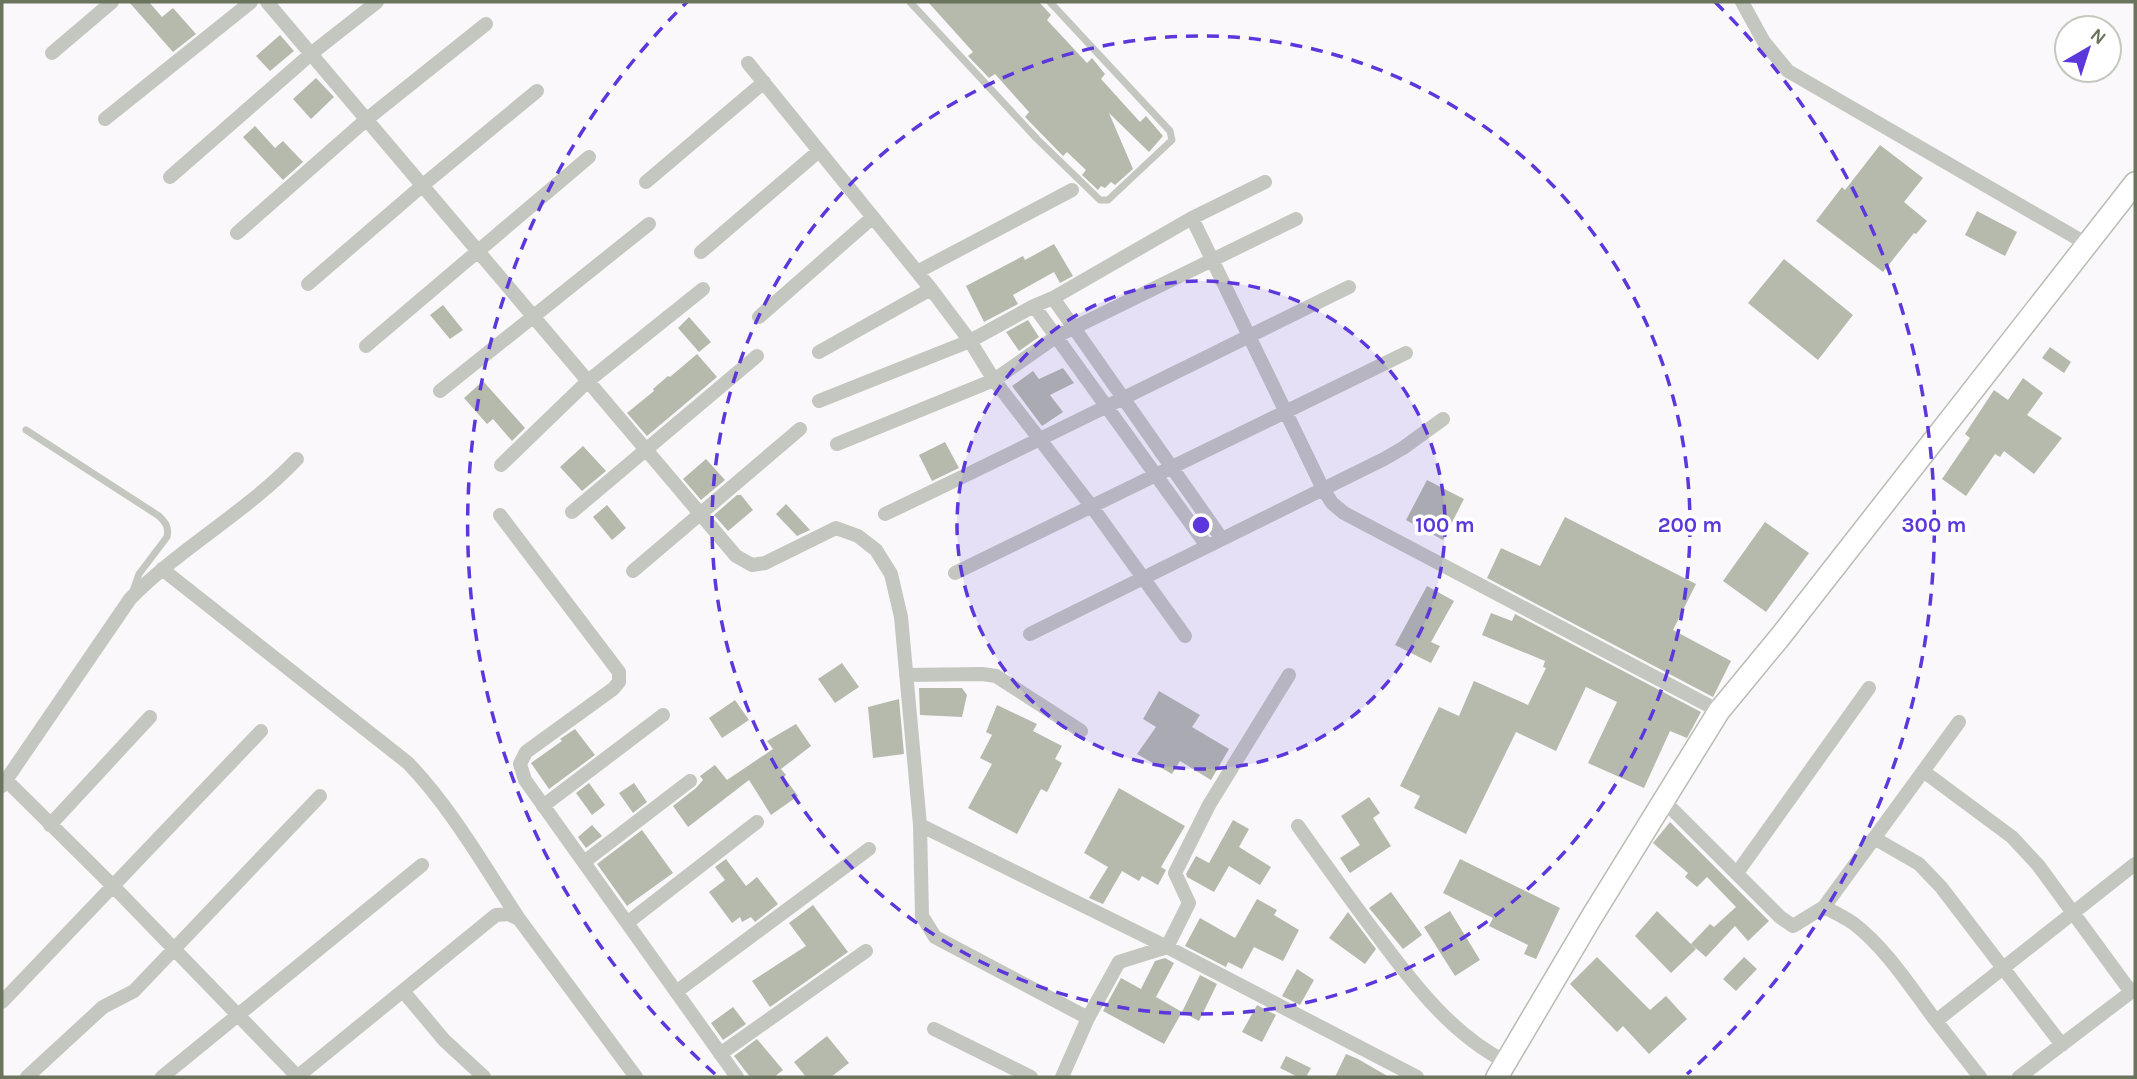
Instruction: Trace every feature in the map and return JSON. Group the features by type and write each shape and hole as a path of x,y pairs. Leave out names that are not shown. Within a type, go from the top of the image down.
{"street":[{"path":"52,53 112,2"},
{"path":"105,119 251,2"},
{"path":"267,2 736,556 752,565 765,563 836,528 858,536 876,550 891,574 901,617 920,825 922,916 935,937 1088,1018"},
{"path":"170,177 312,54 377,2"},
{"path":"1742,2 1764,42 1788,71 2087,244"},
{"path":"237,233 367,119 486,24"},
{"path":"748,63 931,289 970,341 994,380 1092,507 1185,636"},
{"path":"646,183 764,82"},
{"path":"308,284 537,91"},
{"path":"701,253 819,151"},
{"path":"366,346 589,157"},
{"path":"818,401 970,341 1053,298 1192,218 1265,182"},
{"path":"1298,826 1411,981 1501,1069 1719,711 2135,183"},
{"path":"917,272 1072,190"},
{"path":"759,317 873,217"},
{"path":"1192,218 1332,503 1344,513 1719,711"},
{"path":"837,444 994,380 1073,328 1296,219"},
{"path":"440,391 649,224"},
{"path":"885,513 1040,440 1349,287"},
{"path":"501,465 588,381 703,289"},
{"path":"819,352 931,289"},
{"path":"1053,298 1222,539"},
{"path":"1034,306 1207,546"},
{"path":"955,573 1406,353"},
{"path":"572,512 757,356"},
{"path":"1030,634 1403,448 1443,419"},
{"path":"633,571 800,429"},
{"path":"297,459 275,482 162,569 130,599 4,783 113,886 298,1077 496,915 508,914 519,919"},
{"path":"500,515 619,672 619,682 613,690 526,752 520,764 525,779 737,1077"},
{"path":"162,569 408,763 424,780 455,821 519,919 636,1077"},
{"path":"906,675 996,676 1081,731"},
{"path":"1062,1077 1088,1018 1119,962 1167,947 1189,903 1175,873 1209,805 1289,675"},
{"path":"1737,873 1869,688"},
{"path":"543,806 663,715"},
{"path":"50,825 150,717"},
{"path":"1664,801 1780,917 1793,926 1824,907 1959,722"},
{"path":"2,1002 261,731"},
{"path":"1923,771 2012,837 2038,865 2133,991 2019,1077"},
{"path":"584,862 690,781"},
{"path":"27,1077 103,1007 134,991 320,796"},
{"path":"626,923 757,822"},
{"path":"920,825 1167,947 1417,1077"},
{"path":"1874,838 1919,864 1941,887 2062,1045"},
{"path":"676,992 869,849"},
{"path":"1936,1021 2135,864"},
{"path":"162,1077 422,865"},
{"path":"1824,907 1851,921 1888,957 1980,1077"},
{"path":"720,1054 866,951"},
{"path":"403,991 444,1040 484,1077"},
{"path":"934,1029 1031,1077"}],"lane":[{"path":"911,2 1037,139 1100,200 1108,200 1172,139 1172,136 1050,2"},
{"path":"26,430 166,522 167,537 139,574 130,599"}],"building":[{"path":"129,2 149,2 162,17 173,8 196,34 173,52"},
{"path":"928,2 1039,2 1051,15 1047,20 1087,63 1092,58 1105,74 1101,79 1140,122 1146,116 1163,136 1149,152 1109,113 1133,169 1115,185 1111,182 1098,190 1082,175 1086,170 1067,152 1063,156 1025,117 1029,112 995,74 989,78 968,56 973,52"},
{"path":"280,35 294,51 270,71 256,56"},
{"path":"316,78 334,97 311,119 293,99"},
{"path":"255,126 275,148 283,141 303,162 283,180 243,137"},
{"path":"1880,145 1923,178 1904,202 1927,221 1883,272 1816,221 1842,187 1845,190"},
{"path":"1977,211 2017,232 2005,256 1965,235"},
{"path":"1054,244 1073,276 1060,283 1054,272 1013,295 1018,304 984,322 966,286 1023,256 1025,260"},
{"path":"1784,259 1853,315 1818,360 1748,303"},
{"path":"443,305 463,330 450,339 430,315"},
{"path":"689,317 711,342 699,352 678,328"},
{"path":"1028,320 1039,337 1019,351 1006,332"},
{"path":"2050,347 2071,362 2064,373 2042,358"},
{"path":"697,354 717,377 647,436 627,413"},
{"path":"1063,368 1074,383 1050,395 1063,412 1042,426 1012,386 1033,371 1039,379"},
{"path":"2023,378 2043,393 2027,415 2062,438 2034,474 2004,451 2000,457 1995,454 1966,496 1942,479 1970,438 1965,434 1994,390 2008,400"},
{"path":"483,381 525,428 512,441 493,419 487,424 464,398"},
{"path":"945,442 959,468 932,481 919,455"},
{"path":"583,446 606,471 582,491 560,467"},
{"path":"706,459 725,480 701,500 683,479"},
{"path":"1427,480 1464,499 1443,540 1406,520"},
{"path":"737,495 741,495 753,510 728,531 714,515"},
{"path":"786,504 810,530 797,536 776,514"},
{"path":"607,505 626,528 612,540 593,517"},
{"path":"1565,517 1696,584 1673,630 1731,661 1713,697 1487,578 1501,548 1540,566"},
{"path":"1765,522 1809,553 1766,612 1723,581"},
{"path":"1427,586 1454,601 1431,642 1440,646 1431,663 1395,645"},
{"path":"1491,613 1512,621 1515,614 1701,712 1687,738 1670,731 1644,788 1588,763 1617,702 1586,687 1556,751 1516,732 1466,834 1414,808 1420,796 1400,786 1439,707 1459,716 1474,681 1528,705 1546,668 1543,667 1545,661 1482,635"},
{"path":"842,663 859,687 835,703 818,679"},
{"path":"919,688 962,688 967,695 962,717 920,715"},
{"path":"1159,691 1200,715 1192,727 1229,749 1211,780 1180,761 1172,774 1137,754 1156,727 1143,719"},
{"path":"899,699 904,754 873,758 868,707"},
{"path":"735,700 749,720 722,738 709,718"},
{"path":"997,705 1037,724 1033,731 1062,746 1055,759 1062,763 1047,792 1041,789 1017,834 968,808 992,764 980,758 992,735 986,732"},
{"path":"796,724 811,746 781,769 798,796 771,815 749,780 688,827 673,806 696,788 703,780 700,776 715,765 727,780 773,749 767,741"},
{"path":"575,729 595,755 549,789 531,763"},
{"path":"589,783 605,805 592,815 576,793"},
{"path":"634,783 647,802 633,813 619,793"},
{"path":"1119,788 1185,826 1161,867 1166,870 1158,885 1142,876 1139,881 1122,871 1103,904 1089,898 1108,867 1084,853"},
{"path":"1369,797 1380,813 1373,818 1391,846 1350,873 1340,858 1360,845 1341,816"},
{"path":"1233,820 1249,829 1239,847 1271,867 1260,885 1229,866 1214,892 1186,874 1196,856 1209,863"},
{"path":"1670,822 1769,921 1748,941 1735,926 1706,957 1691,944 1710,924 1714,927 1736,907 1707,877 1697,887 1685,877 1688,873 1653,843"},
{"path":"592,825 602,836 586,848 578,837"},
{"path":"642,830 673,873 627,906 597,864"},
{"path":"726,859 746,886 757,877 778,904 755,922 751,917 742,922 740,917 732,923 709,892 725,880 715,867"},
{"path":"1460,859 1560,908 1536,959 1524,954 1528,945 1489,926 1493,918 1443,893"},
{"path":"1391,892 1422,935 1403,949 1369,908"},
{"path":"1257,899 1277,910 1274,915 1299,930 1283,961 1254,947 1242,969 1228,962 1226,967 1185,946 1200,918 1235,938"},
{"path":"813,905 848,952 770,1007 752,981 806,946 789,923"},
{"path":"1450,911 1480,960 1455,976 1424,927"},
{"path":"1657,911 1696,949 1671,973 1635,936"},
{"path":"1348,912 1376,949 1365,964 1329,938"},
{"path":"1597,957 1650,1010 1666,996 1687,1019 1649,1054 1623,1026 1617,1032 1570,984"},
{"path":"1744,957 1757,969 1736,991 1723,979"},
{"path":"1165,958 1174,963 1156,997 1182,1012 1164,1044 1103,1011 1121,978 1141,989 1155,961"},
{"path":"1297,969 1314,980 1300,1005 1282,996"},
{"path":"1200,975 1217,984 1199,1021 1182,1012"},
{"path":"1257,1005 1276,1015 1262,1042 1242,1032"},
{"path":"733,1007 746,1024 723,1040 711,1023"},
{"path":"827,1036 849,1063 831,1077 806,1077 794,1062"},
{"path":"757,1039 783,1070 774,1077 750,1077 734,1056"},
{"path":"1346,1054 1358,1059 1389,1077 1335,1077"},
{"path":"1286,1056 1311,1068 1306,1077 1298,1077 1280,1068"}]}
